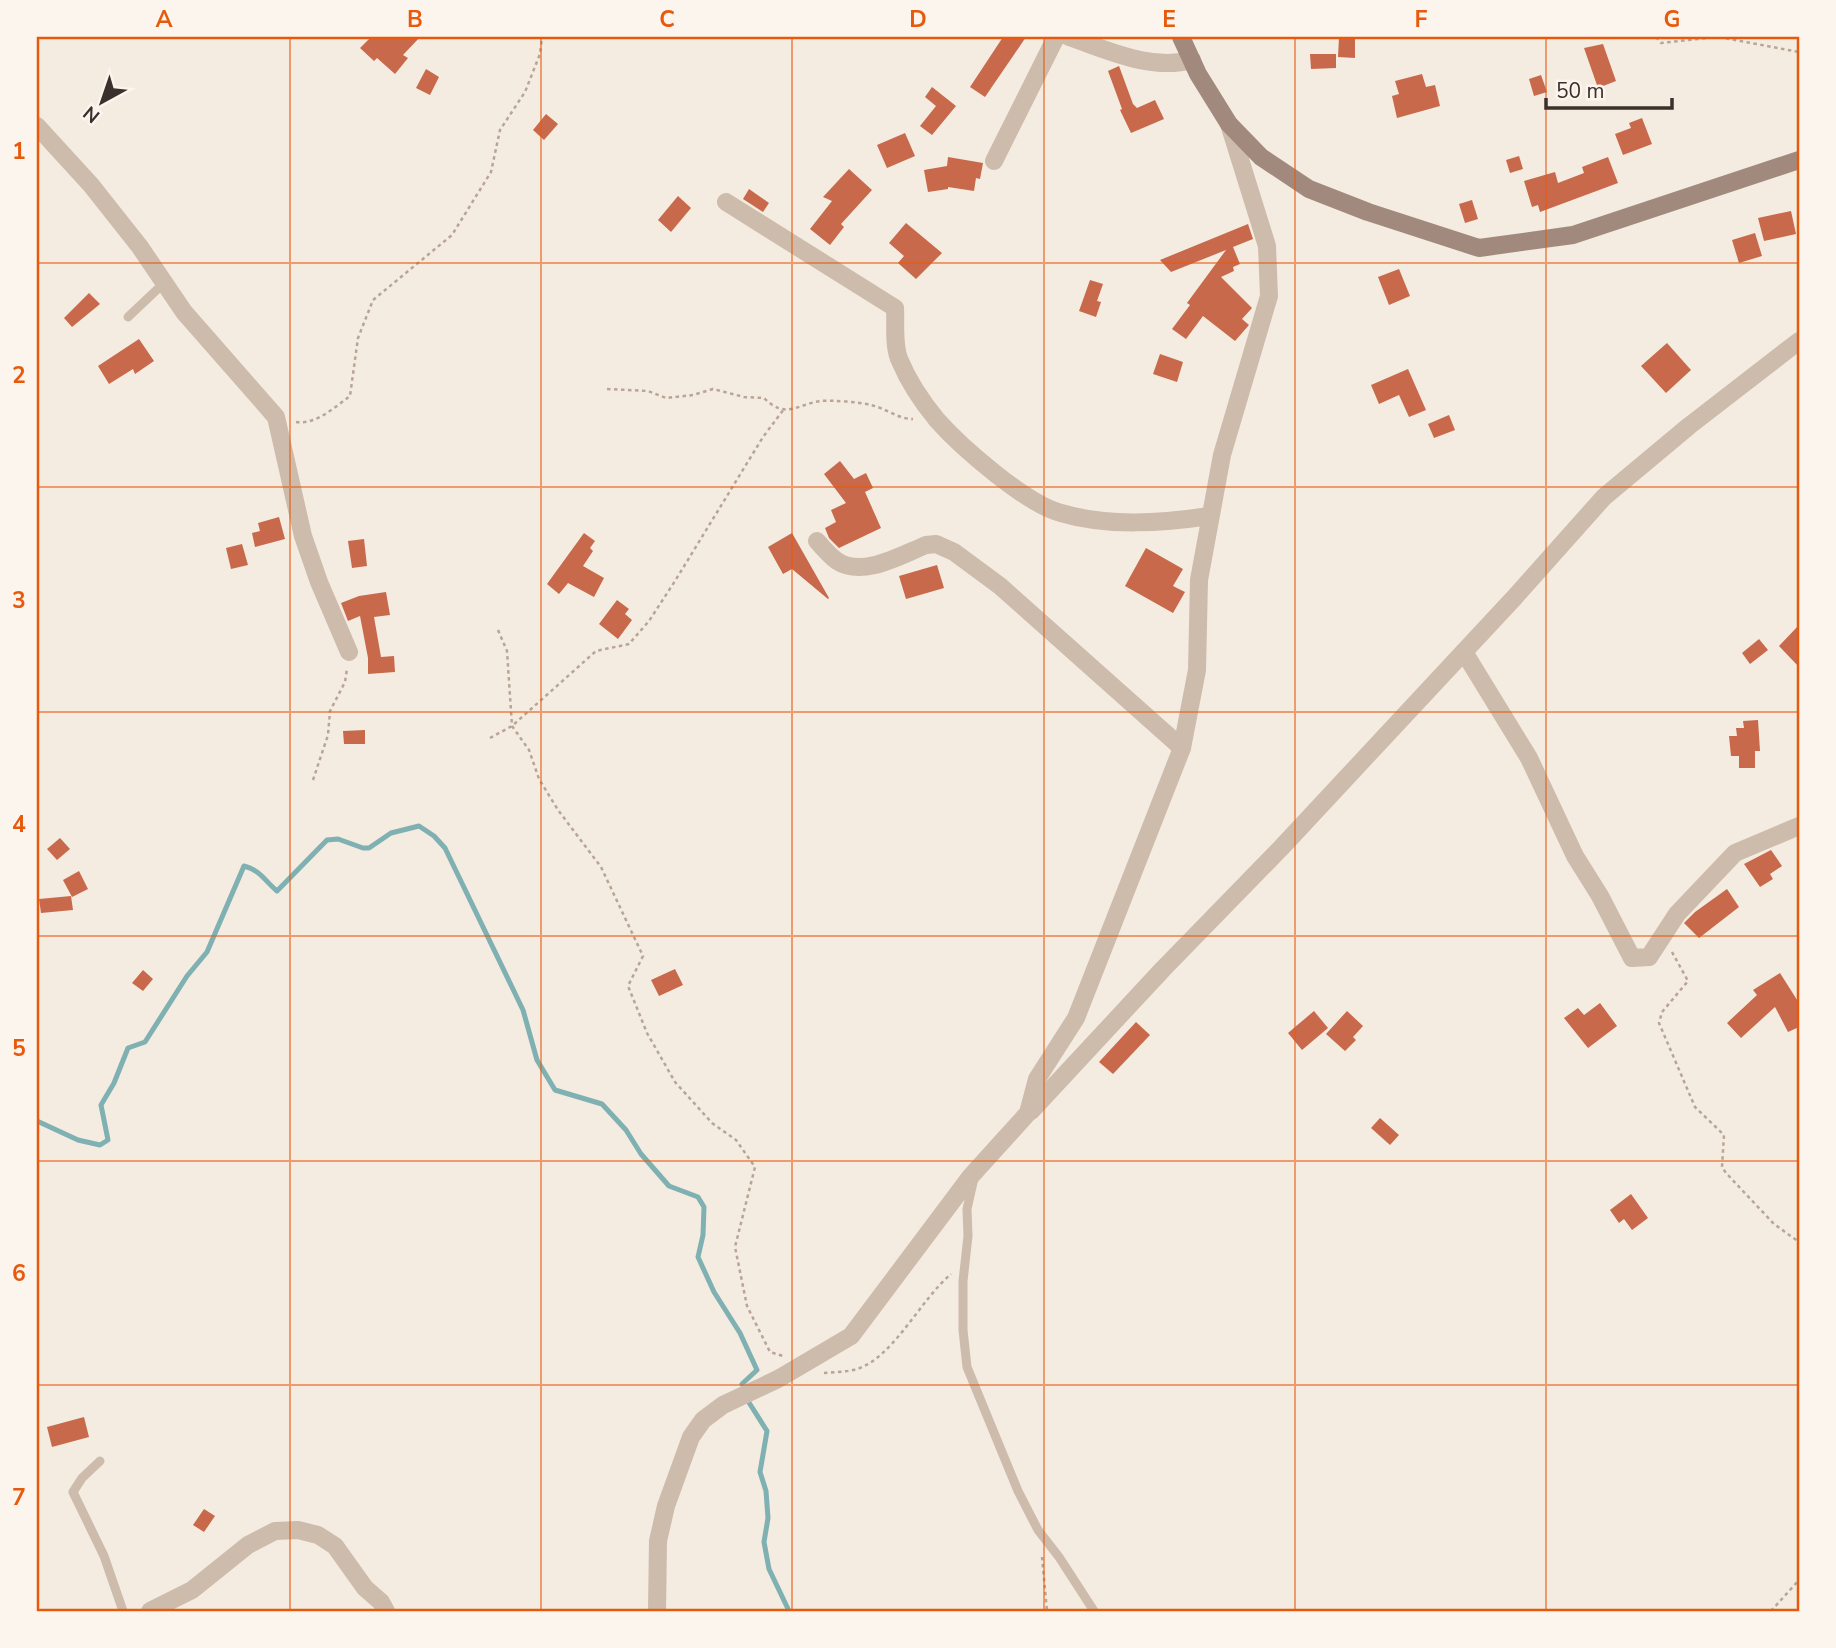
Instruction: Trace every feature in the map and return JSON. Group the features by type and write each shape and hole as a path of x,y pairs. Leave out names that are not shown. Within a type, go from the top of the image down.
{"main road":[{"path":"1181,37 1229,124 1261,157 1309,189 1368,212 1479,248 1573,236 1799,160"}],"street":[{"path":"994,161 1056,37"},
{"path":"1069,37 1138,60 1175,64 1192,60"},
{"path":"1028,1113 1037,1079 1076,1018 1182,748 1197,670 1199,580 1210,516 1234,411 1269,296 1266,246 1229,124"},
{"path":"37,126 91,186 140,247 184,312 213,348 276,417 303,536 349,652"},
{"path":"726,202 894,307 898,359 937,419 974,454 1026,496 1057,512 1074,517 1135,522 1210,516"},
{"path":"657,1611 657,1541 666,1506 691,1437 703,1420 723,1405 778,1379 851,1336 976,1170 1464,652 1604,497 1689,426 1799,341"},
{"path":"817,541 837,561 854,567 873,566 926,545 936,544 954,552 1000,586 1182,748"},
{"path":"1464,652 1529,758 1576,856 1632,958 1649,957 1676,914 1735,853 1799,825"},
{"path":"150,1611 192,1590 248,1545 275,1531 298,1530 318,1535 335,1546 365,1588 381,1602 386,1611"}],"lane":[{"path":"128,317 164,283"},
{"path":"976,1170 967,1209 968,1236 962,1330 967,1367 1018,1492 1038,1530 1094,1611"},
{"path":"100,1461 82,1478 74,1492 87,1525 104,1556 123,1611"}],"path":[{"path":"276,417 303,423 329,412 350,396 358,338 373,300 452,234 491,172 500,130 526,92 540,54 542,37"},
{"path":"1656,37 1661,43 1718,37 1799,52"},
{"path":"607,389 648,391 666,398 693,395 713,389 744,397 764,398 773,407 784,409 793,410 821,401 871,405 906,419 937,419"},
{"path":"490,738 512,726 596,651 629,644 662,601 763,437 784,409"},
{"path":"498,630 507,651 512,726 529,750 539,779 558,810 601,867 643,956 628,986 647,1033 676,1082 712,1123 736,1140 755,1167 735,1247 747,1306 770,1352 822,1373 857,1369 880,1356 939,1284 965,1263"},
{"path":"313,780 328,735 330,710 345,682 349,652"},
{"path":"1659,941 1664,948 1672,952 1688,981 1662,1012 1659,1023 1695,1107 1724,1135 1722,1167 1774,1224 1799,1242"},
{"path":"1038,1530 1047,1611"},
{"path":"1771,1611 1799,1580"}],"building":[{"path":"371,37 420,37 403,55 408,58 395,74 377,58 374,61 360,48"},
{"path":"1003,37 1026,37 985,97 970,87"},
{"path":"1339,37 1355,37 1355,58 1338,57"},
{"path":"1603,44 1616,81 1598,88 1584,48"},
{"path":"1310,54 1336,54 1336,68 1311,69"},
{"path":"1119,66 1133,104 1137,108 1155,100 1164,119 1131,133 1120,110 1122,109 1108,71"},
{"path":"426,69 439,77 430,95 416,88"},
{"path":"1422,74 1426,87 1435,85 1440,106 1397,118 1392,96 1399,94 1395,81"},
{"path":"1541,75 1547,92 1534,96 1529,79"},
{"path":"932,87 956,106 932,135 920,126 936,106 925,97"},
{"path":"546,114 558,124 544,140 533,130"},
{"path":"1642,118 1652,144 1623,155 1615,134 1631,128 1629,123"},
{"path":"905,133 915,156 887,168 877,145"},
{"path":"1519,156 1523,169 1510,173 1506,160"},
{"path":"948,157 983,163 974,191 948,187 928,192 924,170 947,166"},
{"path":"1608,157 1618,183 1540,212 1538,205 1532,207 1524,181 1555,172 1558,183 1584,173 1582,167"},
{"path":"849,169 872,190 841,224 844,227 830,245 810,229 832,201 823,197"},
{"path":"749,189 769,203 763,212 743,199"},
{"path":"678,196 691,208 671,232 658,220"},
{"path":"1472,200 1478,219 1465,223 1459,204"},
{"path":"1791,211 1796,234 1764,241 1758,218"},
{"path":"906,223 942,253 916,279 898,263 904,256 889,243"},
{"path":"1248,224 1253,239 1233,247 1240,264 1233,267 1234,271 1221,277 1252,308 1242,319 1249,325 1235,341 1203,316 1186,339 1172,329 1190,305 1187,303 1226,250 1171,272 1160,260"},
{"path":"1755,233 1762,256 1739,263 1732,240"},
{"path":"1399,269 1410,296 1389,305 1378,277"},
{"path":"1090,280 1103,284 1097,301 1101,302 1096,317 1079,311"},
{"path":"89,293 100,304 72,327 64,318"},
{"path":"139,339 154,361 135,374 133,369 109,384 98,366"},
{"path":"1667,343 1691,370 1666,393 1641,366"},
{"path":"1160,354 1183,362 1177,382 1153,374"},
{"path":"1408,369 1426,410 1409,417 1399,395 1379,404 1371,385"},
{"path":"1449,415 1455,430 1434,438 1428,424"},
{"path":"840,461 854,479 866,473 873,488 865,492 881,528 839,548 829,538 825,528 836,522 831,510 846,503 824,474"},
{"path":"279,517 285,539 255,547 252,533 260,531 258,523"},
{"path":"584,533 595,541 590,548 593,551 583,566 604,578 594,597 568,583 559,594 547,584"},
{"path":"792,533 828,599 792,569 783,574 768,547"},
{"path":"364,539 367,566 352,568 348,541"},
{"path":"242,544 248,565 231,569 226,548"},
{"path":"1146,548 1183,569 1173,586 1185,592 1173,613 1125,586"},
{"path":"937,565 944,588 906,599 899,576"},
{"path":"386,592 390,615 374,617 381,657 394,656 395,672 368,674 368,658 360,616 348,621 341,603 359,596"},
{"path":"617,600 629,609 625,614 632,620 618,639 599,624"},
{"path":"1799,625 1799,667 1779,646"},
{"path":"1759,639 1768,650 1750,664 1742,653"},
{"path":"1758,720 1760,751 1755,751 1755,768 1739,768 1739,756 1731,756 1729,736 1737,736 1736,728 1744,728 1743,721"},
{"path":"365,730 365,744 344,744 343,731"},
{"path":"60,838 70,849 57,860 47,849"},
{"path":"1771,850 1782,866 1770,874 1773,879 1760,887 1744,864"},
{"path":"79,871 88,889 72,897 63,880"},
{"path":"1727,889 1739,907 1699,938 1684,923"},
{"path":"71,896 73,910 41,913 39,899"},
{"path":"675,969 683,985 659,996 651,980"},
{"path":"143,970 153,979 143,991 132,983"},
{"path":"1780,973 1799,1003 1799,1027 1788,1032 1775,1007 1741,1038 1727,1023 1757,995 1753,990"},
{"path":"1600,1003 1617,1026 1588,1048 1564,1018 1578,1008 1584,1015"},
{"path":"1314,1011 1328,1028 1302,1050 1288,1033"},
{"path":"1347,1011 1363,1026 1353,1037 1356,1040 1345,1051 1326,1034"},
{"path":"1136,1022 1150,1035 1113,1074 1099,1062"},
{"path":"1380,1118 1399,1135 1390,1145 1371,1128"},
{"path":"1631,1194 1648,1218 1632,1230 1624,1219 1619,1223 1610,1210"},
{"path":"84,1417 89,1437 52,1447 47,1427"},
{"path":"204,1509 215,1516 204,1532 193,1525"}],"waterway":[{"path":"37,1121 78,1140 100,1145 108,1140 101,1105 114,1083 128,1048 145,1042 187,976 207,952 244,866 258,873 277,891 327,840 338,839 369,848 391,833 419,826 445,848 523,1010 537,1060 555,1090 602,1104 626,1130 641,1154 669,1186 698,1197 704,1207 703,1235 698,1257 757,1370 742,1384"},
{"path":"748,1401 767,1431 760,1472 766,1491 768,1518 764,1542 769,1569 789,1611"}]}
